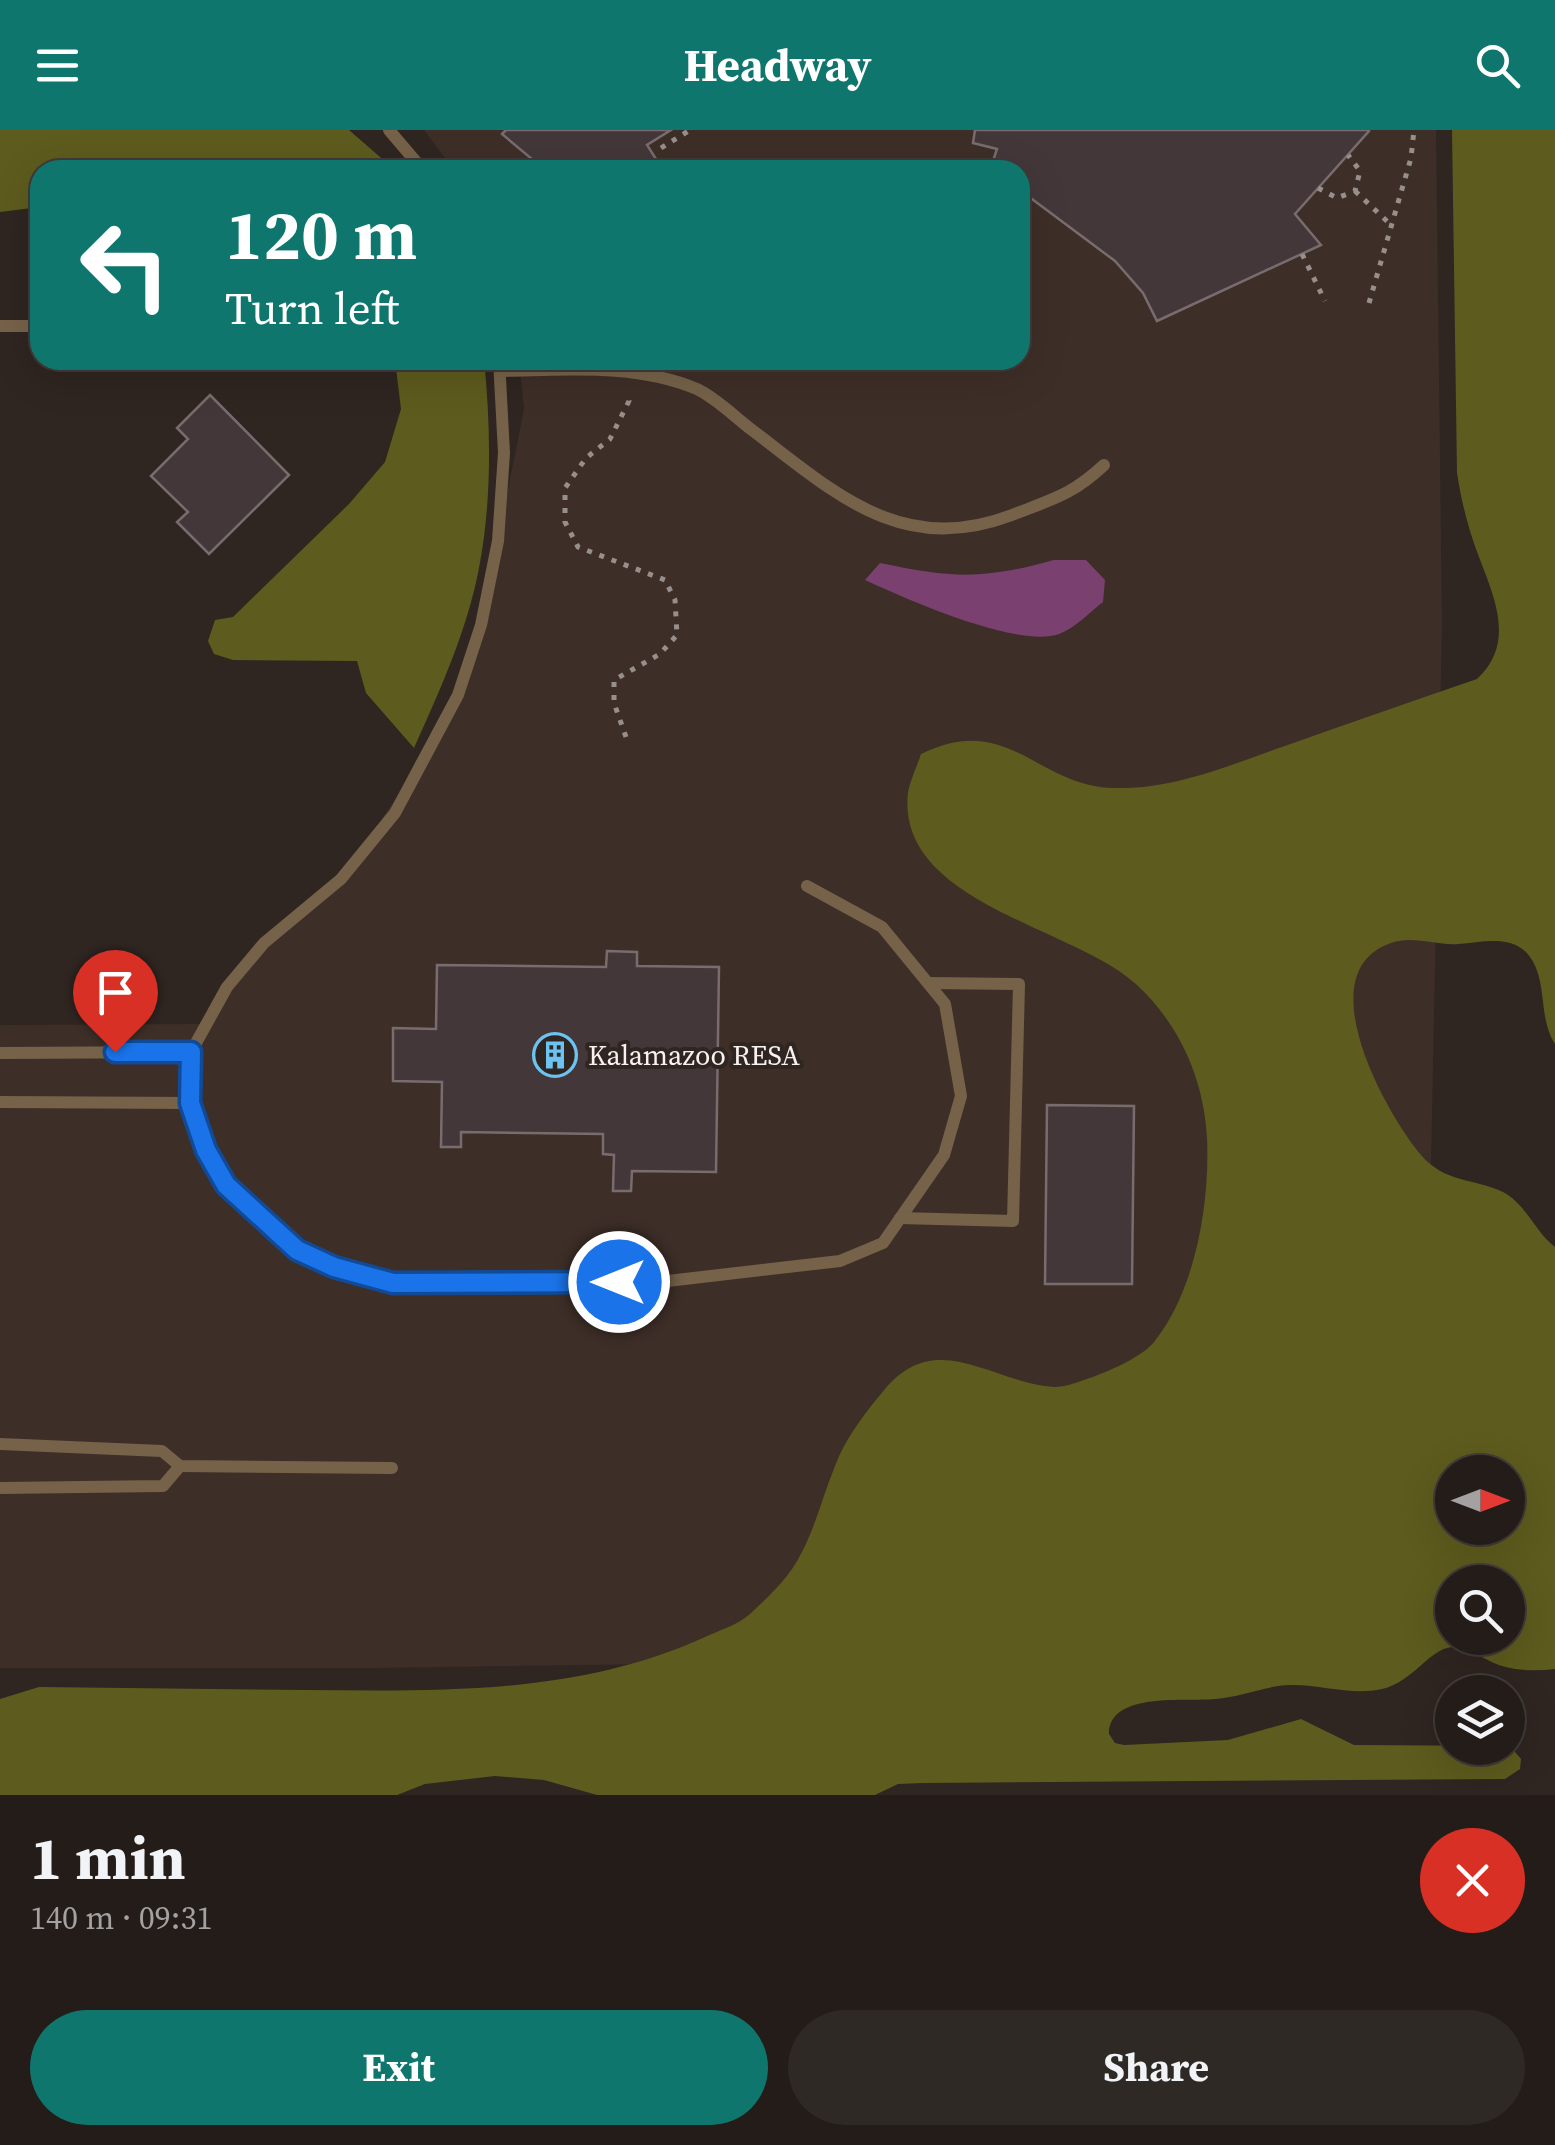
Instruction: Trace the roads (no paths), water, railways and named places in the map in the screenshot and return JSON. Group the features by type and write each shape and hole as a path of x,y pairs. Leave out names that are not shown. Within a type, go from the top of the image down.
{"lane":[{"path":"388,130 414,160"},
{"path":"0,326 30,326"},
{"path":"500,370 504,453 498,541 481,624 458,695 395,813 340,879 264,943 219,999 191,1052 190,1103 206,1150 220,1174 256,1216 297,1250 334,1267 393,1283 659,1282 840,1261 883,1242 944,1155 961,1096 945,1004 882,927 808,886"},
{"path":"623,370 698,390 858,508 904,524 949,528 997,520 1076,491 1104,464"},
{"path":"900,1218 1013,1222 1018,984 928,983"},
{"path":"0,1053 191,1052"},
{"path":"0,1102 190,1103"},
{"path":"0,1444 162,1450 180,1466 392,1468"},
{"path":"0,1488 163,1486 180,1466"}],"place":[{"name":"Kalamazoo RESA","path":"555,1055"}]}
